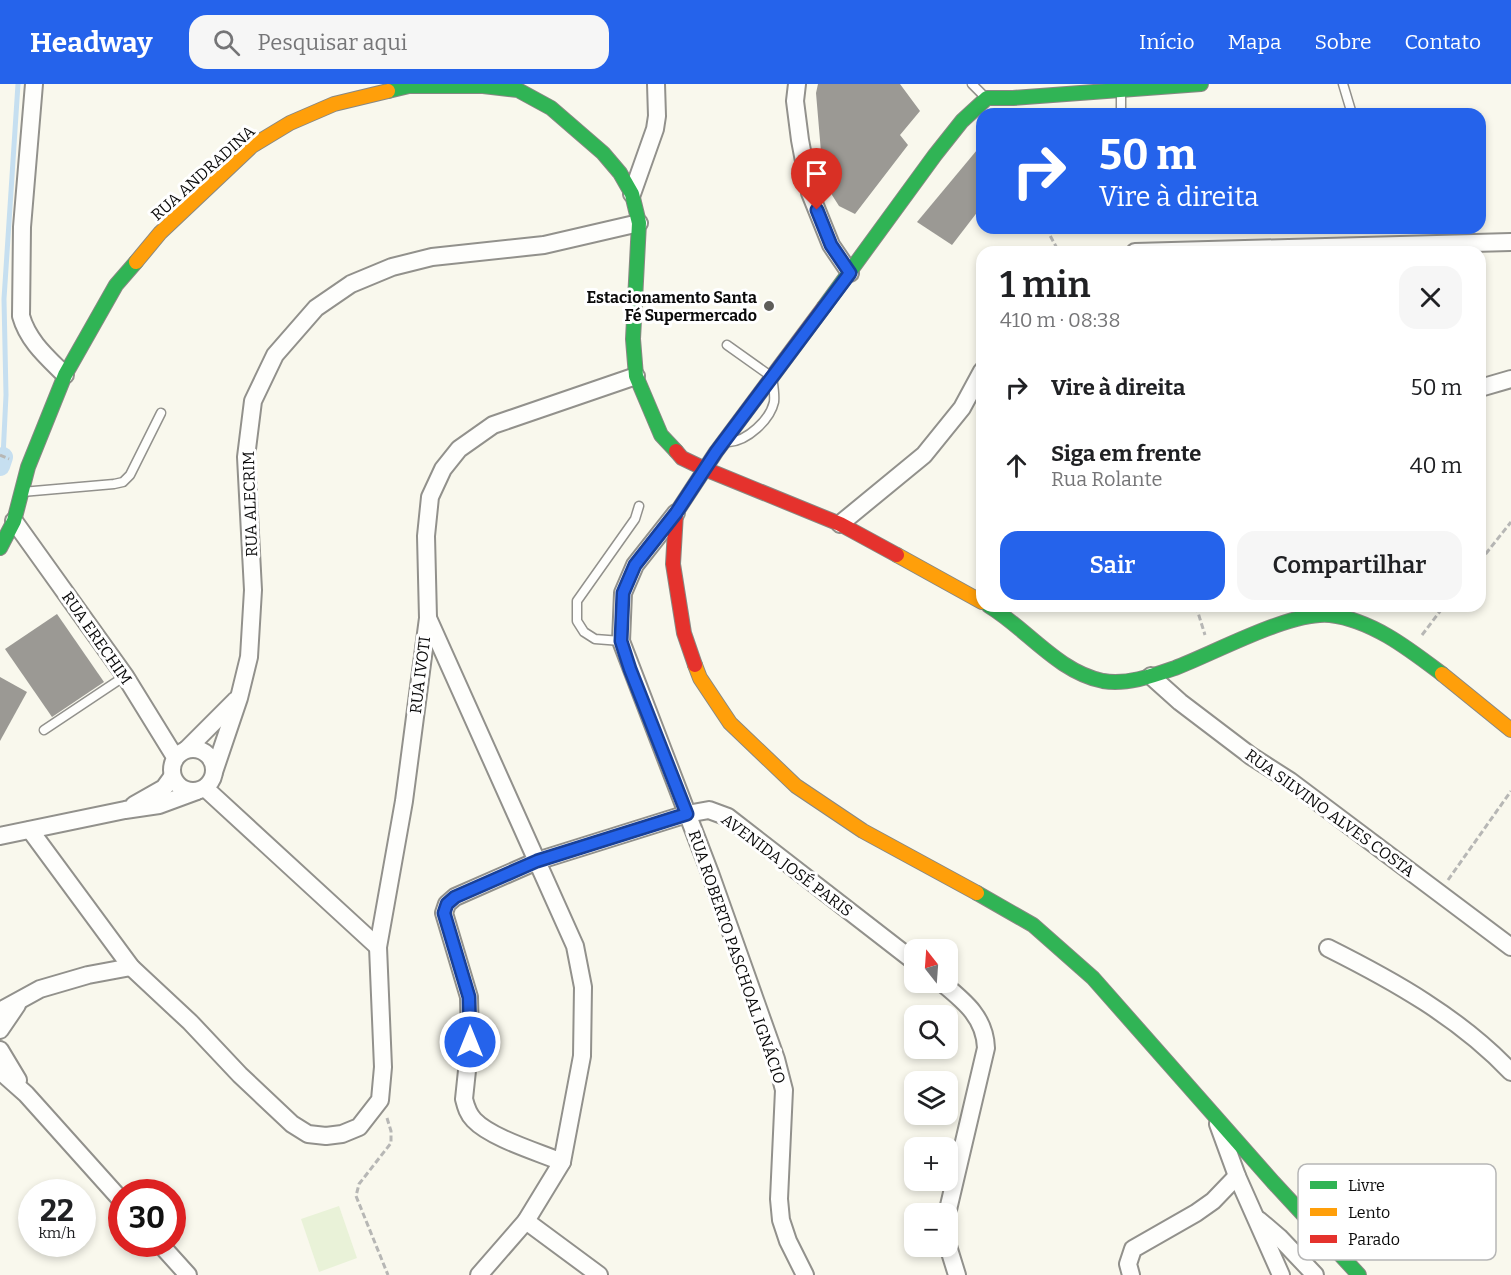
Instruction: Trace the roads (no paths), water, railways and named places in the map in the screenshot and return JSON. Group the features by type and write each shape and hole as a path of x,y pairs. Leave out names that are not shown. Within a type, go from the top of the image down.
{"main road":[{"path":"977,108 987,98 1201,84"},
{"name":"RUA ANDRADINA","path":"0,548 14,521 28,467 65,375 116,285 160,233 252,146 290,123 334,104 409,86 483,85 518,90 551,108 603,153 620,173 632,194 639,223 633,339 636,376 661,435 682,458 840,524 976,599"},
{"path":"976,109 935,154 850,273 722,443 676,513 673,564 684,633 700,678 730,723 796,786 863,831 1033,925 1062,949 1093,978 1298,1208"},
{"path":"0,511 14,521"},
{"path":"1002,612 1066,664 1100,680 1135,681 1210,654 1266,630 1310,616 1327,615 1346,618 1371,626 1409,650 1511,730"},
{"path":"1345,1260 1359,1275"}],"street":[{"path":"34,84 22,227 21,316 32,341 65,375"},
{"path":"632,194 655,129 656,84"},
{"path":"797,84 796,111 810,193 831,245 850,273"},
{"path":"987,98 1002,84"},
{"name":"RUA ALECRIM","path":"214,772 239,698 249,657 253,590 246,457 253,401 275,355 316,308 351,284 392,267 432,257 544,245 639,223"},
{"path":"1361,246 1511,242"},
{"name":"RUA IVOTI","path":"131,967 190,1022 240,1075 283,1115 308,1134 326,1136 342,1134 359,1127 380,1100 383,1067 378,947 404,801 428,618 426,536 430,497 443,469 459,449 493,425 636,376"},
{"path":"1486,386 1511,379"},
{"path":"840,524 924,455 962,408 976,383"},
{"path":"676,513 635,565 623,593 621,641 687,814"},
{"name":"RUA ERECHIM","path":"14,521 181,753"},
{"path":"428,618 575,946 583,987 582,1056 562,1162 526,1221 479,1275"},
{"name":"RUA SILVINO ALVES COSTA","path":"1151,676 1180,702 1251,756 1290,781 1511,947"},
{"path":"239,698 181,753 171,770 172,777 185,791 201,790 378,947"},
{"path":"0,836 159,805 201,790 212,781 214,765 206,753 200,750 181,753"},
{"path":"125,810 164,788 172,777"},
{"name":"AVENIDA JOSÉ PARIS","path":"562,1162 489,1131 475,1121 466,1108 464,1099 471,1019 469,997 444,913 447,904 455,897 537,861 687,814 709,810 728,817 904,953"},
{"name":"RUA ROBERTO PASCHOAL IGNÁCIO","path":"687,814 776,1059 784,1090 779,1199 781,1220 788,1241 805,1275"},
{"path":"0,1011 40,989 88,975 131,967 30,830"},
{"path":"1328,948 1376,971 1429,1005 1489,1049 1511,1072"},
{"path":"950,1203 986,1048 986,1036 978,1016 953,993"},
{"path":"0,1030 11,1011 22,1000"},
{"path":"0,1050 26,1094"},
{"path":"0,1071 26,1094 108,1185"},
{"path":"1214,1115 1237,1176 1281,1275"},
{"path":"1131,1275 1128,1264 1133,1249 1196,1213 1213,1201 1237,1176"},
{"path":"1256,1218 1298,1257"},
{"path":"526,1221 599,1275"},
{"path":"171,1257 188,1275"},
{"path":"951,1257 957,1275"},
{"path":"1301,1260 1315,1275"}],"lane":[{"path":"972,84 987,98"},
{"path":"1343,84 1350,108"},
{"path":"1121,90 1121,108"},
{"path":"722,443 738,442 751,435 764,421 774,402 772,377 727,345"},
{"path":"22,492 123,482 130,475 161,413"},
{"path":"621,641 595,639 584,632 577,621 577,601 634,519 639,506"},
{"path":"44,730 125,676"}],"waterway":[{"path":"3,457 6,395 4,299 18,84"},
{"path":"0,466 3,457"}],"place":[{"name":"Estacionamento Santa Fé Supermercado","path":"769,306"}]}
